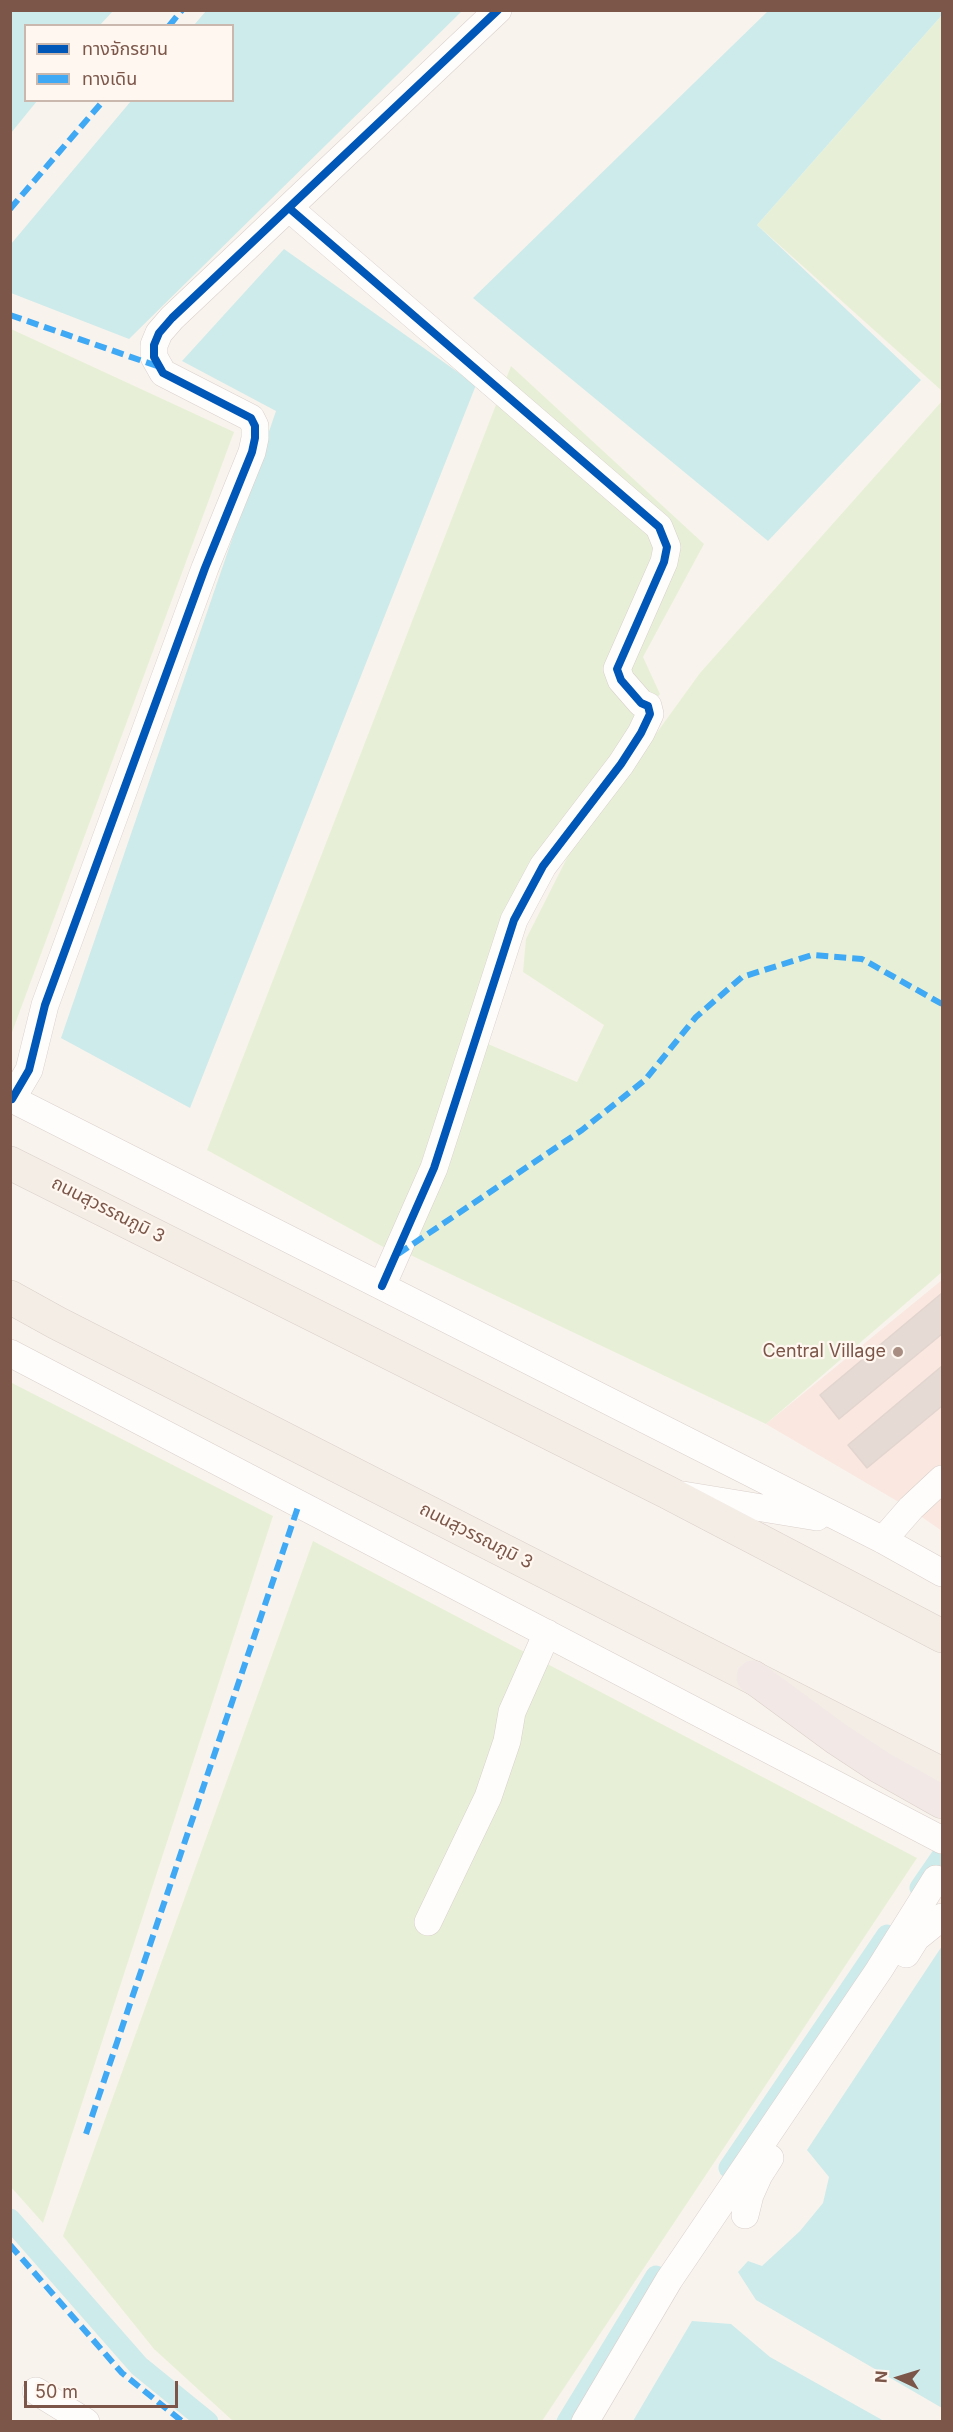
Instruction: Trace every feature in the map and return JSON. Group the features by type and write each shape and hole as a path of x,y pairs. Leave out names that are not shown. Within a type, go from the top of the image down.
{"highway":[{"path":"753,1677 845,1744 942,1802"}],"main road":[{"path":"10,1152 40,1176"},
{"name":"ถนนสุวรรณภูมิ 3","path":"10,1162 667,1492 942,1636"},
{"name":"ถนนสุวรรณภูมิ 3","path":"10,1297 68,1329 942,1774"}],"street":[{"path":"498,10 172,318 159,333 154,345 154,357 163,373 251,418 255,426 255,438 252,452 200,579 45,1005 29,1070 11,1098 883,1540 942,1573"},
{"path":"289,208 659,527 667,547 664,562 617,669 621,680 648,706 650,714 621,764 543,866 514,920 434,1168 382,1286"},
{"path":"10,1353 933,1834"},
{"path":"883,1540 911,1508 942,1479"},
{"path":"667,1492 843,1521"},
{"path":"428,1922 488,1797 507,1742 512,1712 547,1633"},
{"path":"585,2421 669,2280 879,1970 936,1880"},
{"path":"746,2215 750,2195 759,2175 916,1938 942,1917"},
{"path":"36,2391 86,2421"}],"shaded area":[{"name":"Central Village","path":"942,1280 942,1531 909,1508 766,1424"}],"green space":[{"path":"942,15 942,391 757,225"},
{"path":"11,329 234,432 11,1035"},
{"path":"511,366 704,544 643,657 660,694 549,844 387,1249 207,1150"},
{"path":"942,401 942,1272 766,1424 402,1251 488,1044 577,1082 604,1025 523,972 526,939 569,854 700,673"},
{"path":"10,1382 273,1516 43,2223 10,2186"},
{"path":"313,1541 917,1858 542,2421 233,2421 154,2349 63,2236"}],"water":[{"path":"11,10 113,11 101,24 24,24 24,102 36,102 11,133"},
{"path":"206,11 462,11 129,339 11,293 11,244 130,102 234,102 234,24 195,24"},
{"path":"768,11 942,11 942,15 757,225 921,380 768,541 473,298"},
{"path":"284,249 476,385 190,1108 61,1038 276,411 182,361"},
{"path":"942,1946 942,2408 756,2300 738,2272 748,2261 762,2266 800,2231 823,2203 829,2177 807,2150"},
{"path":"692,2321 731,2324 770,2357 884,2421 633,2421"}],"building":[{"path":"942,1293 942,1334 839,1419 820,1395"},
{"path":"942,1366 942,1406 867,1468 848,1445"}],"waterway":[{"path":"920,1888 942,1856"},
{"path":"729,2168 887,1935"},
{"path":"10,2219 139,2366 208,2422"},
{"path":"567,2422 656,2276"}],"marked path":[{"path":"171,24 182,10"},
{"path":"10,209 102,102"},
{"path":"10,315 157,366"},
{"path":"398,1254 582,1130 645,1080 696,1017 742,977 812,955 862,959 942,1004"},
{"path":"86,2134 299,1504"},
{"path":"10,2245 122,2373 183,2422"}],"cycle path":[{"path":"12,1099 29,1070 45,1005 205,568 252,452 255,438 255,426 251,418 163,373 154,357 154,345 159,333 172,318 498,10"},
{"path":"289,208 659,527 667,547 664,562 617,669 621,680 641,703 648,706 650,714 621,764 543,866 514,920 434,1168 382,1286"}],"place":[{"name":"Central Village","path":"898,1352"}]}
